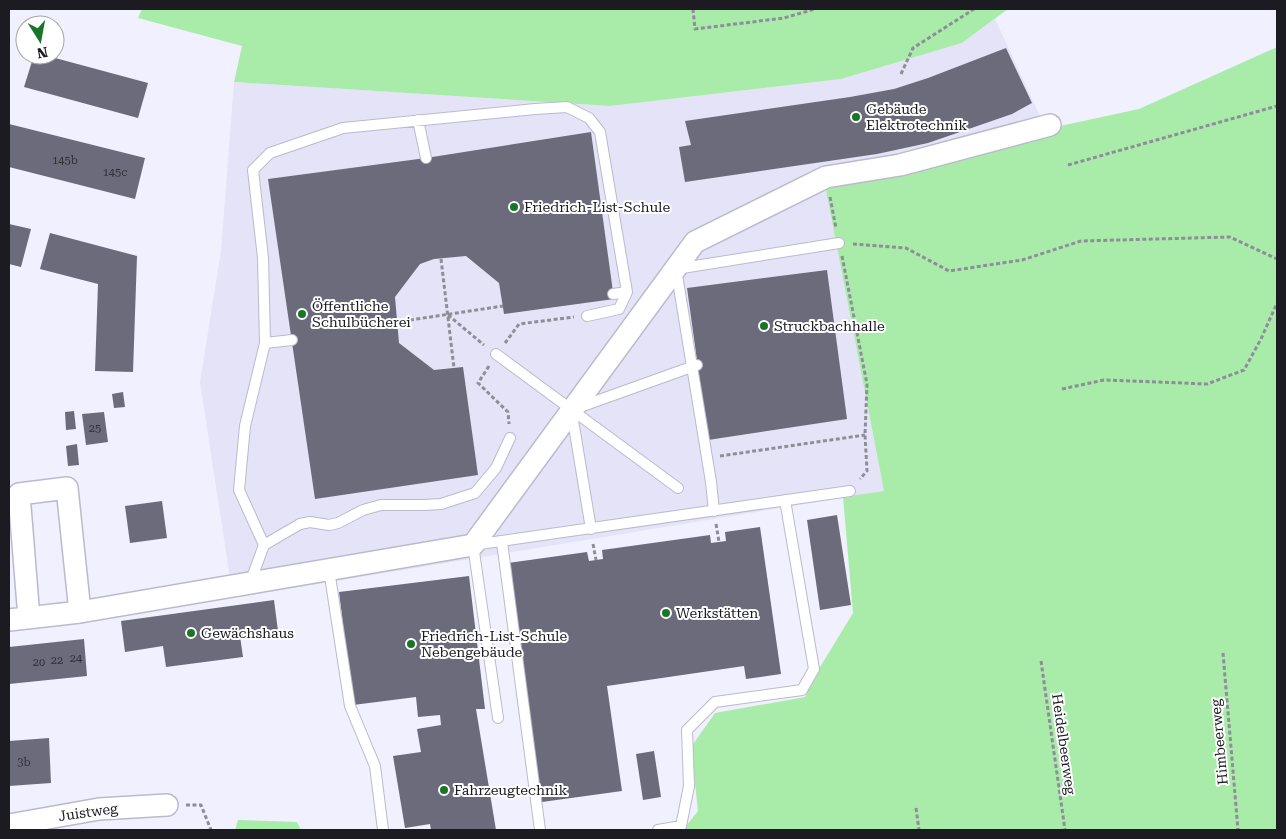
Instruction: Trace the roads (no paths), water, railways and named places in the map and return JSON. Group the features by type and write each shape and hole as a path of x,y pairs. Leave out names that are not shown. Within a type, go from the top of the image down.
{"street":[{"path":"80,612 67,488 18,494 19,619 80,612 472,545 695,242 826,177 900,165 1050,124"},
{"name":"Juistweg","path":"9,825 99,809 167,804"}],"lane":[{"path":"264,545 238,490 245,426 265,343 263,258 254,170 270,153 343,128 567,107 589,118 600,132 627,292 620,309 587,316"},
{"path":"418,120 426,158"},
{"path":"714,511 695,365 676,269 839,243"},
{"path":"613,294 627,292"},
{"path":"265,343 292,340"},
{"path":"496,354 678,488"},
{"path":"571,410 695,365"},
{"path":"571,410 591,529"},
{"path":"250,584 264,545 300,524 310,522 329,525 338,523 363,510 381,505 424,506 441,504 475,493 496,468 510,438"},
{"path":"498,718 472,545 850,491"},
{"path":"658,830 681,826 689,786 687,730 715,702 802,690 814,669 785,500"},
{"path":"502,542 540,830"},
{"path":"328,570 350,706 375,766 383,830"}],"place":[{"name":"Gebäude Elektrotechnik","path":"856,117"},
{"name":"Friedrich-List-Schule","path":"514,207"},
{"name":"Öffentliche Schulbücherei","path":"302,314"},
{"name":"Struckbachhalle","path":"764,326"},
{"name":"Werkstätten","path":"666,613"},
{"name":"Gewächshaus","path":"191,633"},
{"name":"Friedrich-List-Schule Nebengebäude","path":"411,644"},
{"name":"Fahrzeugtechnik","path":"444,790"}]}
